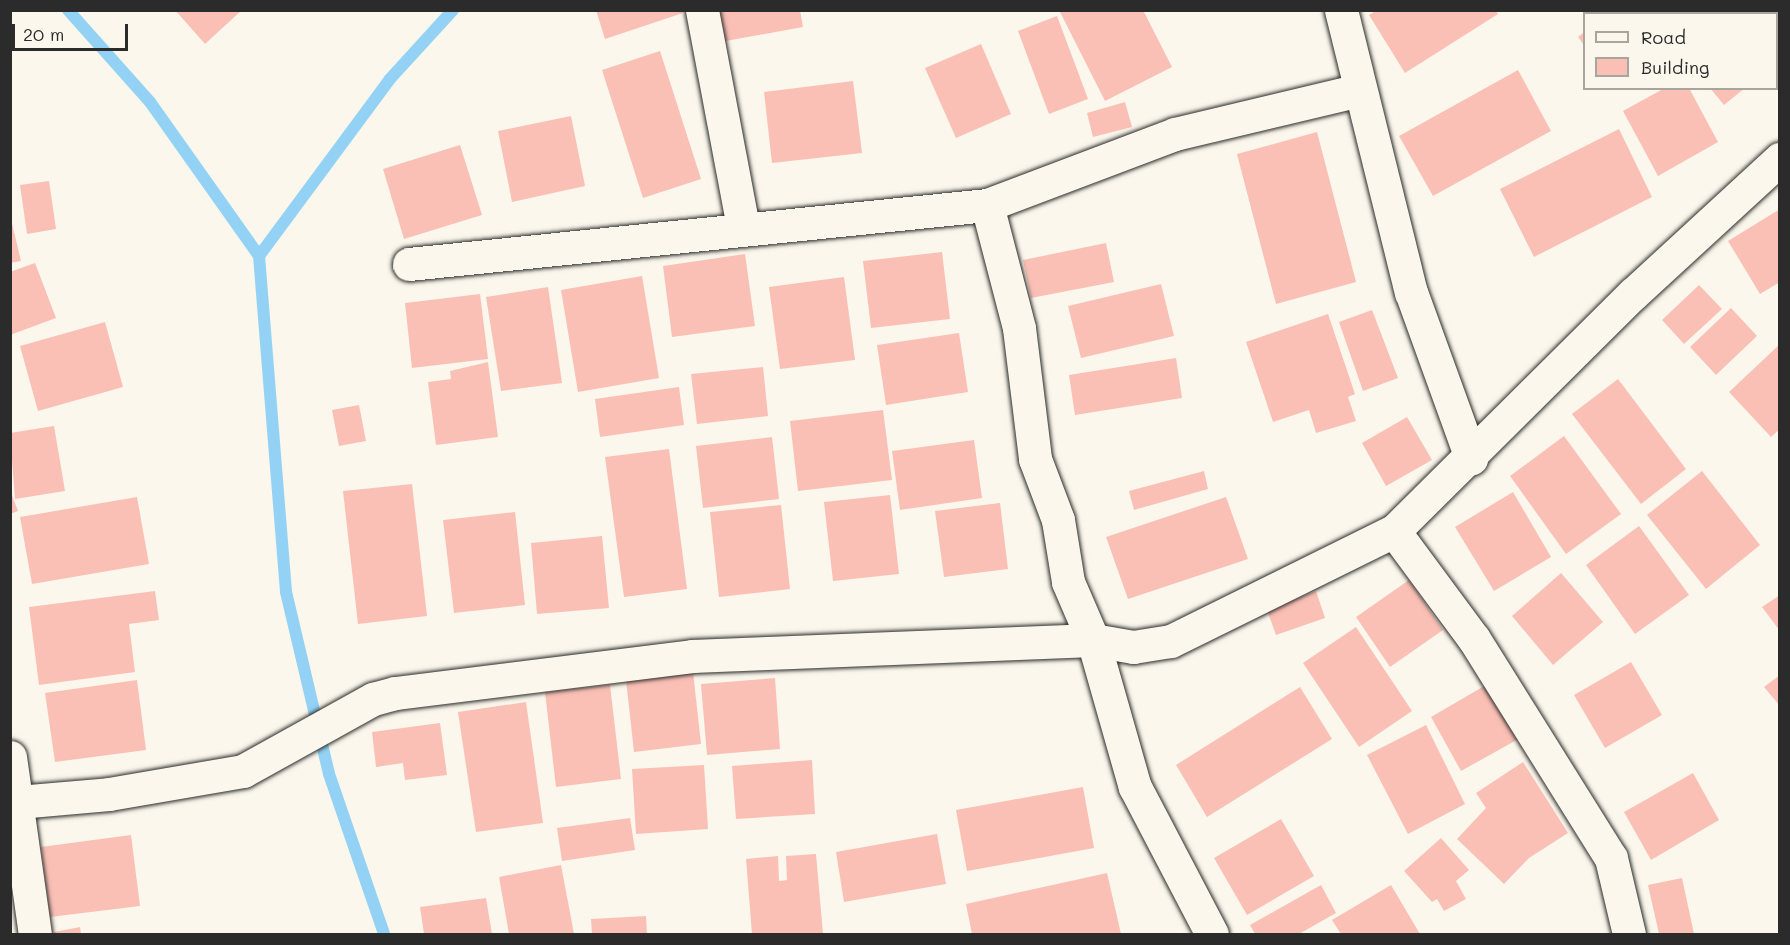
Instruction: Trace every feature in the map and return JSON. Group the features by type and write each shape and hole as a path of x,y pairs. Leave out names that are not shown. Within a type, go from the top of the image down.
{"street":[{"path":"702,10 743,228"},
{"path":"1341,10 1411,292 1471,458"},
{"path":"409,264 743,228 987,205 1175,134 1360,90"},
{"path":"18,802 220,777 265,762 354,709 394,693 692,656 1093,640 1133,647 1171,641 1394,531 1471,458 1633,294 1779,159"},
{"path":"987,205 1019,328 1035,459 1058,520 1068,582 1093,640 1135,787 1212,934"},
{"path":"1394,531 1474,639 1611,858 1629,934"},
{"path":"10,756 35,934"}],"building":[{"path":"175,10 242,10 205,44"},
{"path":"596,10 683,10 683,13 605,39"},
{"path":"714,10 800,10 803,27 720,42"},
{"path":"1059,10 1143,10 1172,67 1105,101"},
{"path":"1377,10 1496,10 1498,14 1405,73 1369,15"},
{"path":"1612,10 1707,10 1708,12 1610,12"},
{"path":"1057,16 1088,99 1049,114 1018,31"},
{"path":"1583,33 1583,44 1578,37"},
{"path":"981,44 1011,114 956,138 925,68"},
{"path":"660,51 701,179 643,198 602,70"},
{"path":"1518,70 1551,131 1433,196 1399,136"},
{"path":"853,81 862,153 772,163 764,92"},
{"path":"1661,90 1690,90 1718,142 1658,176 1623,111"},
{"path":"1712,90 1743,90 1724,105"},
{"path":"1125,102 1132,127 1093,137 1087,113"},
{"path":"571,116 585,186 512,202 498,131"},
{"path":"1619,129 1652,197 1534,257 1500,189"},
{"path":"1317,132 1356,282 1276,304 1237,154"},
{"path":"460,145 482,215 404,239 383,169"},
{"path":"49,181 56,229 27,234 20,185"},
{"path":"1780,209 1780,282 1760,294 1728,241"},
{"path":"10,215 21,261 10,263"},
{"path":"1106,243 1114,282 1031,298 1023,260"},
{"path":"942,252 950,319 871,328 863,261"},
{"path":"745,254 755,326 672,337 663,266"},
{"path":"35,263 56,318 10,335 10,272"},
{"path":"642,276 659,378 578,392 561,290"},
{"path":"844,277 855,360 780,369 769,287"},
{"path":"1161,284 1174,336 1081,358 1068,306"},
{"path":"1699,285 1722,309 1684,344 1662,320"},
{"path":"548,287 562,383 501,391 486,297"},
{"path":"480,294 488,359 412,368 405,303"},
{"path":"1731,308 1757,336 1716,375 1690,347"},
{"path":"1372,310 1398,378 1363,391 1339,322"},
{"path":"1328,314 1355,394 1348,397 1356,421 1316,433 1309,410 1273,422 1246,342"},
{"path":"105,322 123,387 38,411 20,346"},
{"path":"959,333 968,392 886,405 877,345"},
{"path":"1780,344 1780,429 1771,437 1729,392"},
{"path":"1176,358 1182,398 1075,415 1069,375"},
{"path":"488,362 498,437 436,445 428,382 451,379 450,371"},
{"path":"763,367 768,416 697,424 691,374"},
{"path":"1618,379 1686,469 1641,504 1572,414"},
{"path":"679,387 684,425 600,437 595,399"},
{"path":"359,405 366,441 339,446 332,410"},
{"path":"883,410 892,480 798,491 790,421"},
{"path":"1407,417 1432,460 1386,486 1362,443"},
{"path":"54,426 65,491 15,499 10,433"},
{"path":"1564,436 1621,514 1566,554 1510,476"},
{"path":"772,437 779,499 703,508 696,446"},
{"path":"974,440 982,498 900,510 892,451"},
{"path":"669,449 687,589 624,597 605,457"},
{"path":"1204,471 1208,489 1134,510 1129,491"},
{"path":"1702,471 1760,545 1706,589 1647,515"},
{"path":"412,484 427,616 358,624 343,491"},
{"path":"10,490 18,511 10,514"},
{"path":"1513,492 1551,557 1494,591 1455,527"},
{"path":"890,495 899,574 833,581 824,502"},
{"path":"137,497 149,564 32,584 20,517"},
{"path":"1226,497 1248,559 1128,599 1106,537"},
{"path":"1000,503 1008,569 944,577 935,511"},
{"path":"781,505 790,589 719,597 710,512"},
{"path":"515,512 525,605 454,613 443,520"},
{"path":"1639,526 1689,595 1635,634 1586,565"},
{"path":"602,536 609,608 537,614 531,543"},
{"path":"1561,573 1603,622 1553,665 1512,616"},
{"path":"1409,580 1443,630 1390,667 1356,617"},
{"path":"155,591 159,620 129,624 135,672 39,685 29,607"},
{"path":"1316,591 1325,618 1276,635 1267,610"},
{"path":"1780,595 1780,631 1762,607"},
{"path":"1356,627 1412,711 1359,747 1303,663"},
{"path":"1631,662 1662,715 1605,748 1574,695"},
{"path":"693,672 701,744 634,752 626,680"},
{"path":"1780,675 1780,706 1764,687"},
{"path":"775,678 780,749 707,755 701,684"},
{"path":"137,680 146,750 55,762 45,693"},
{"path":"1491,682 1522,737 1461,771 1431,717"},
{"path":"610,685 621,779 556,787 545,692"},
{"path":"1300,687 1332,739 1207,817 1176,765"},
{"path":"526,702 543,823 476,832 458,712"},
{"path":"440,723 447,775 405,780 403,763 376,767 372,732"},
{"path":"1426,725 1465,804 1408,834 1367,755"},
{"path":"812,760 815,814 736,819 732,766"},
{"path":"1523,762 1568,833 1529,858 1504,884 1457,839 1486,808 1476,793"},
{"path":"704,765 708,829 636,834 632,769"},
{"path":"1693,773 1719,820 1651,860 1624,812"},
{"path":"1083,787 1094,848 967,871 956,810"},
{"path":"630,818 635,850 562,861 557,828"},
{"path":"1281,819 1314,876 1247,915 1214,858"},
{"path":"937,834 946,884 844,902 836,852"},
{"path":"131,835 140,906 50,917 41,847"},
{"path":"1441,838 1469,870 1456,881 1466,899 1444,911 1437,899 1432,902 1404,871"},
{"path":"816,854 823,934 752,934 746,859 778,856 779,881 787,880 786,856"},
{"path":"561,865 574,934 509,934 499,877"},
{"path":"1107,873 1121,934 972,934 966,904"},
{"path":"1682,878 1694,934 1659,934 1648,885"},
{"path":"1321,885 1336,913 1299,934 1255,934 1250,925"},
{"path":"1391,885 1420,934 1341,934 1332,920"},
{"path":"486,898 492,934 424,934 420,907"},
{"path":"646,916 647,934 592,934 591,919"},
{"path":"80,927 81,934 54,934 54,932"}],"waterway":[{"path":"68,10 150,102 259,256 286,592 329,774 384,934"},
{"path":"259,256 389,80 453,10"}]}
